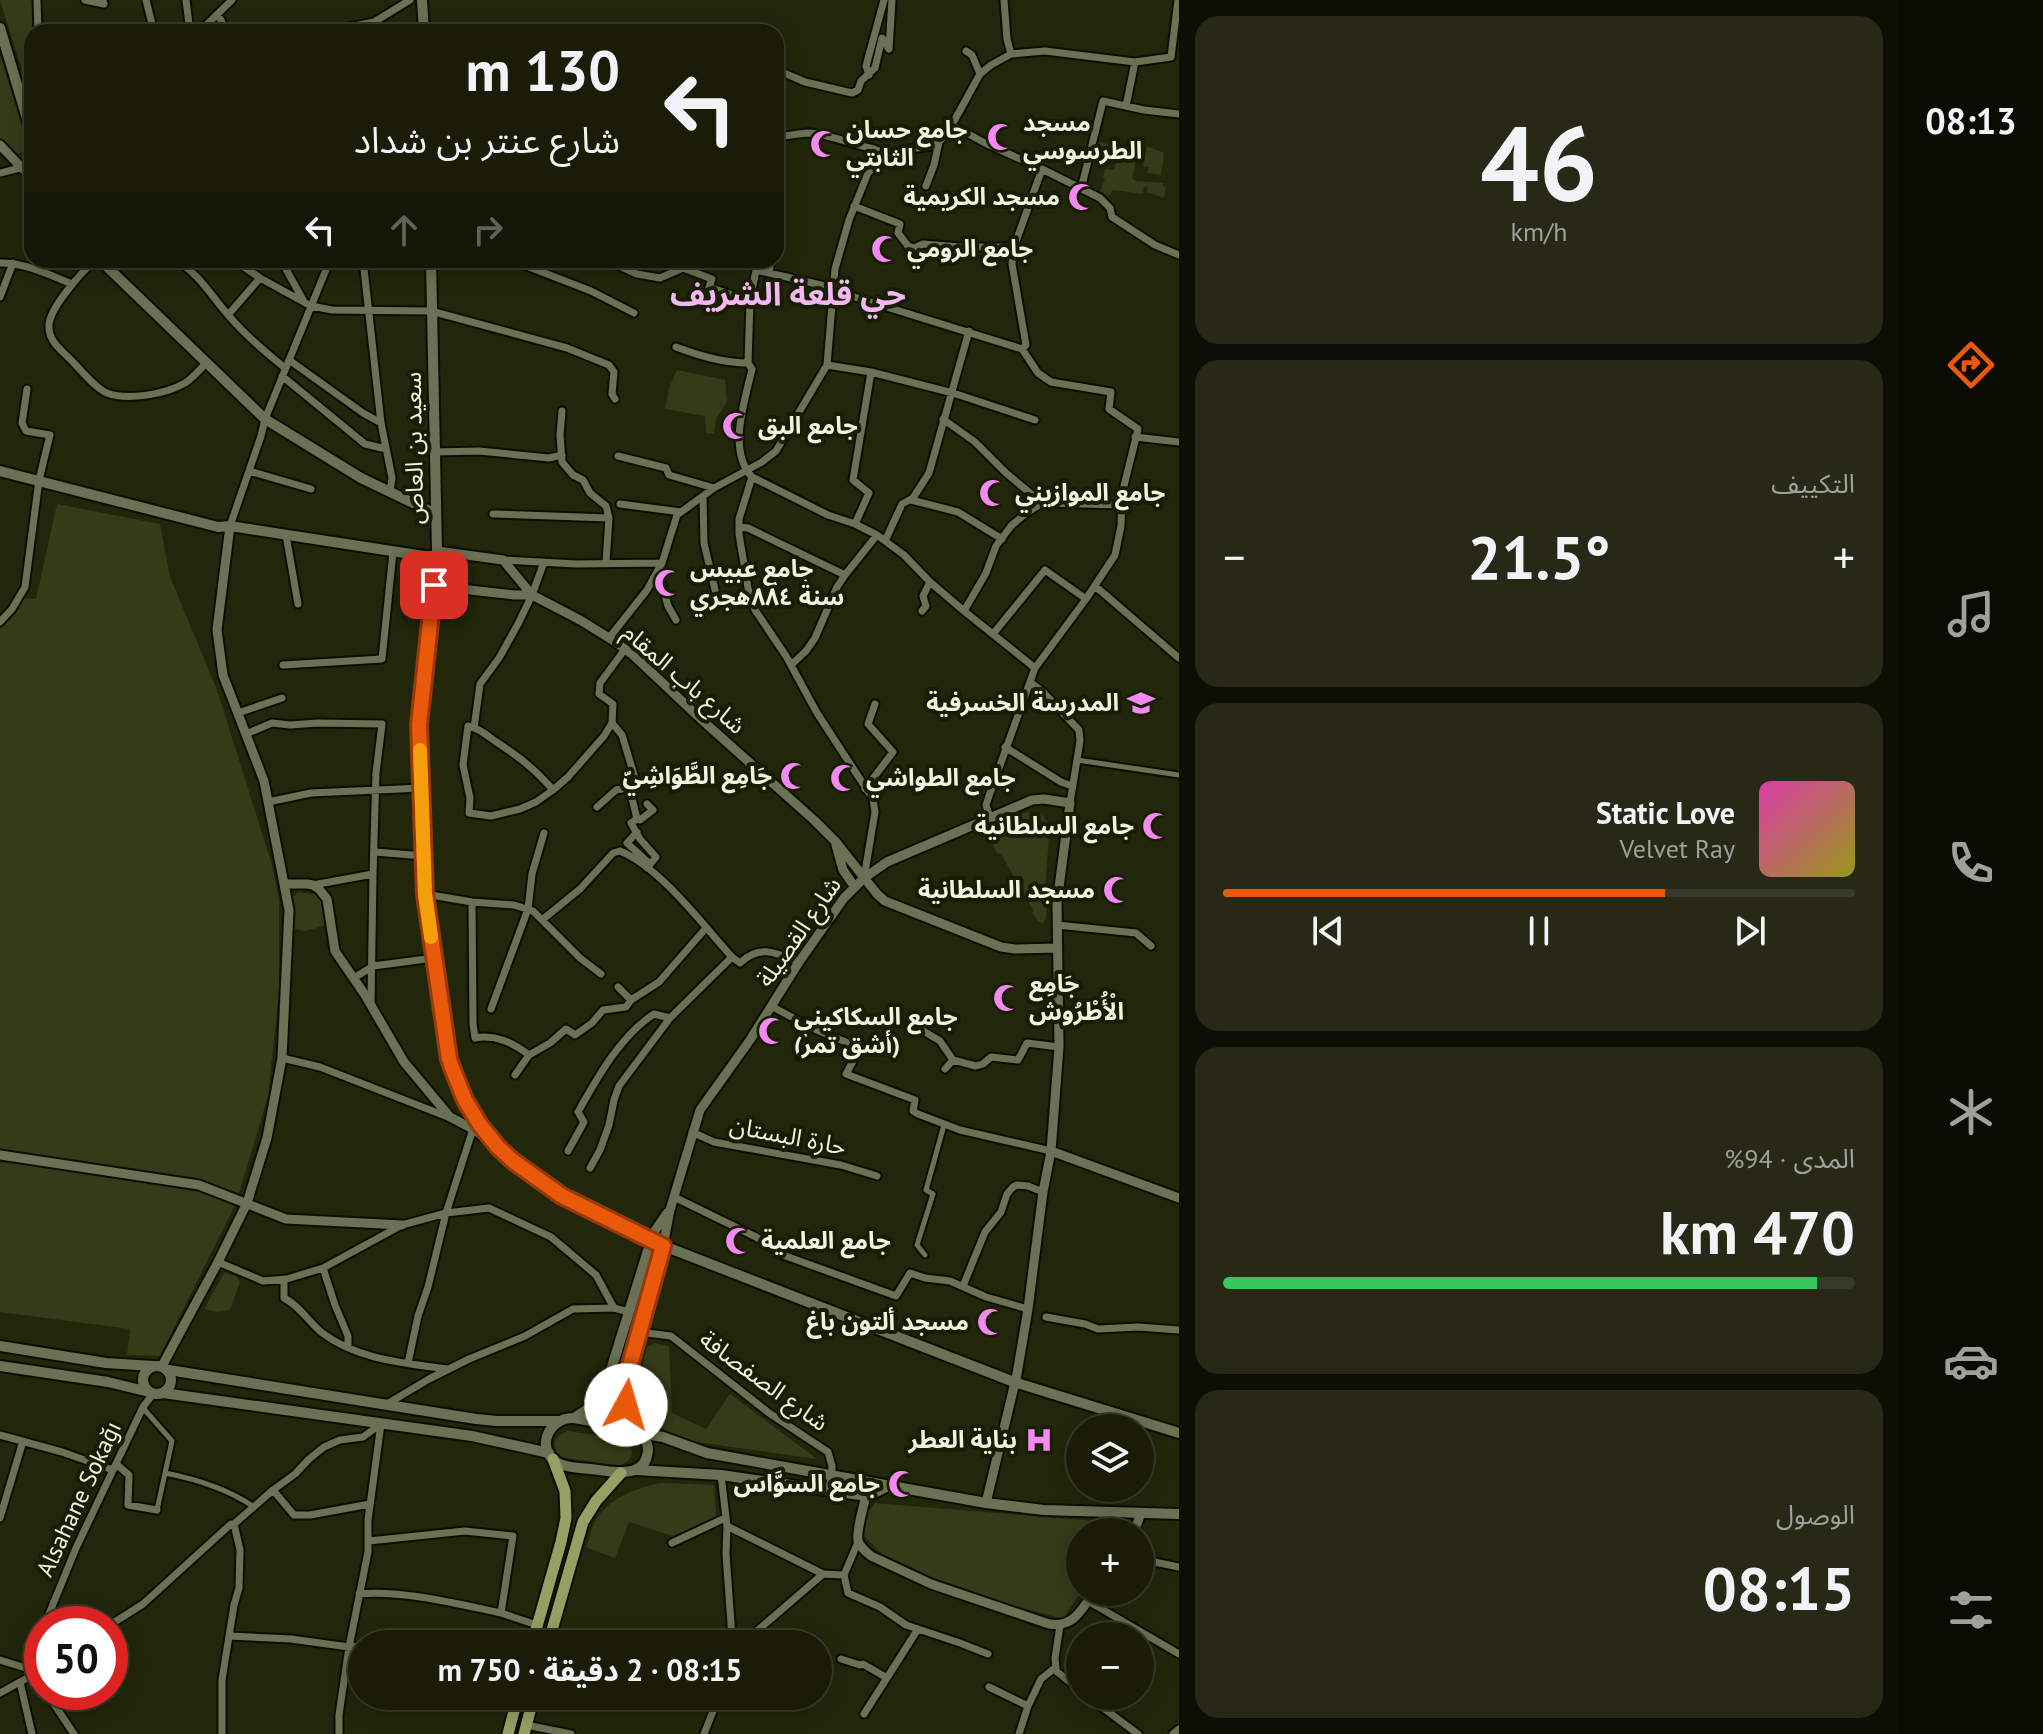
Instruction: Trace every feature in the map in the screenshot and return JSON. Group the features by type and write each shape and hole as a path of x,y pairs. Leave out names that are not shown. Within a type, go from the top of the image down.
{"main road":[{"path":"422,0 424,24"},
{"path":"0,28 24,106"},
{"path":"106,268 265,419 361,478 436,514"},
{"name":"سعيد بن العاص","path":"431,268 437,554 419,725 425,894 449,1059 465,1100 480,1125 498,1147 529,1174 562,1196 651,1241 1014,1382 1179,1433"},
{"path":"0,471 218,527 230,526 393,552 437,554"},
{"path":"574,1418 591,1407 602,1391 651,1241"},
{"path":"630,1427 625,1383 663,1246"},
{"path":"0,1346 497,1421 574,1418 630,1427 707,1453 986,1503 1044,1510 1179,1514"},
{"path":"0,1366 108,1382 155,1393 472,1436 551,1456 567,1466 621,1473 636,1470 721,1475 866,1495 888,1486"},
{"path":"161,1368 172,1382 167,1391 155,1393 144,1385 143,1376 161,1368"},
{"path":"377,1424 371,1413 381,1404"},
{"path":"396,1426 402,1418 400,1407"},
{"path":"536,1630 566,1518 565,1491 546,1441 549,1429 558,1421"},
{"path":"636,1470 647,1456 647,1444 641,1433"},
{"path":"552,1630 583,1522 596,1501 621,1473"},
{"path":"508,1734 514,1710"}],"street":[{"path":"37,0 38,24"},
{"path":"85,0 104,4 103,0"},
{"path":"146,0 152,24"},
{"path":"186,0 189,24"},
{"path":"207,24 232,0"},
{"path":"364,24 374,22 410,0"},
{"path":"869,75 866,66 884,0"},
{"path":"784,73 805,82 852,93 858,90 861,81 875,68 882,38 889,49 892,0"},
{"path":"1004,0 1011,54"},
{"path":"609,638 658,571 677,515 714,488 776,451 827,365 835,269 854,206 868,173 883,158 939,142 980,74 1011,54 1045,51 1135,62 1175,58 1178,0"},
{"path":"217,15 223,24"},
{"path":"966,51 972,55 980,74"},
{"path":"1126,106 1135,62"},
{"path":"20,92 24,90"},
{"path":"1081,189 1103,101 1179,114"},
{"path":"952,125 1100,198 1110,208 1112,217 1155,245 1179,255"},
{"path":"784,136 813,134 874,149 886,157"},
{"path":"926,186 939,142"},
{"path":"1,146 24,169"},
{"path":"0,173 24,166"},
{"path":"1022,349 1026,345 1012,264 1014,247 1042,169"},
{"path":"854,206 900,224 898,233 908,246 914,248 923,244 1014,247"},
{"path":"0,263 24,265"},
{"path":"0,297 13,263"},
{"path":"34,268 72,284"},
{"path":"87,268 79,274 53,312 49,325 54,343 105,393 132,397 164,391 186,383 207,362"},
{"path":"187,268 253,343 284,372 365,444 386,449"},
{"path":"246,268 308,304 332,310 431,311 567,348 606,363 614,372 612,394 615,399"},
{"path":"286,268 308,304"},
{"path":"161,1368 247,1203 267,1138 282,1058 289,910 264,781 223,675 217,630 230,526 265,419 308,304 326,268"},
{"path":"364,268 381,423 392,478 390,492"},
{"path":"532,268 591,291 634,313"},
{"path":"624,268 660,278 677,268"},
{"path":"691,268 712,279 709,287 750,301"},
{"path":"769,273 770,268"},
{"path":"834,288 756,270 750,301 748,363 752,369 738,436 746,470 752,477 828,515 877,535 1035,668"},
{"path":"228,315 260,278"},
{"path":"833,301 839,302 848,295 1022,349 1038,373 1051,382 1111,392 1109,409 1138,429 1122,494 1121,526 1115,555 1035,668 986,805 990,818"},
{"path":"885,541 902,504 913,498 929,473 969,331"},
{"path":"676,347 701,357 748,363"},
{"path":"289,360 381,423"},
{"path":"827,365 871,372 953,393 1035,420"},
{"path":"855,524 869,493 853,480 871,372"},
{"path":"0,622 25,587 39,480 50,435 26,431 22,423 27,389"},
{"path":"562,411 562,462 606,506 609,518 606,562"},
{"path":"943,419 975,442 1042,503"},
{"path":"1135,437 1179,442"},
{"path":"434,452 479,451 549,458 562,455"},
{"path":"618,456 666,468 669,475 714,488"},
{"path":"249,471 311,489"},
{"path":"752,477 741,512 740,527 748,588 755,610 873,799 875,812 864,878"},
{"path":"703,497 704,543 715,590"},
{"path":"908,500 958,512 1002,539"},
{"path":"964,611 986,573 996,546 1011,526 1042,503 1122,505"},
{"path":"620,504 681,512"},
{"path":"493,514 609,518"},
{"path":"740,527 748,528 845,575"},
{"path":"286,535 298,604"},
{"path":"791,665 815,638 837,587 877,535"},
{"path":"283,665 382,659 393,552"},
{"path":"437,554 576,564 662,563"},
{"path":"503,560 532,595"},
{"path":"474,728 480,684 499,658 532,595 544,562"},
{"path":"993,634 1045,570 1086,599"},
{"path":"658,571 668,606 676,620"},
{"path":"922,611 926,606 923,596 930,582"},
{"name":"شارع باب المقام","path":"434,586 532,595 580,620 625,649 836,842 885,901 1001,947 1057,948"},
{"path":"1095,586 1179,658"},
{"path":"553,790 515,753 483,730 468,726 463,765 470,798 469,813 491,816 536,802 553,790 594,750 612,723 613,704 599,694 600,683 625,649"},
{"path":"986,1503 1028,1309 1051,1151 1059,1047 1057,925 1060,873 1080,741 1079,730 1030,682"},
{"path":"238,713 282,698"},
{"path":"865,789 893,752 868,724 875,704"},
{"path":"246,734 272,723 382,724 376,773 371,1006"},
{"path":"597,807 616,790 634,784 622,735 612,723"},
{"path":"1005,747 1072,786"},
{"path":"1077,760 1179,775"},
{"path":"268,802 311,793 422,788"},
{"path":"627,788 637,819"},
{"name":"شارع القصيلة","path":"663,1246 670,1210 700,1110 854,886 887,862 1037,799 1070,803"},
{"path":"647,804 653,810 631,823 656,857 648,866"},
{"path":"637,832 627,843 732,957 740,963 748,956 770,950 799,962"},
{"path":"491,1009 528,909 532,874 544,833"},
{"name":"شارع باب المقام","path":"836,842 840,862 854,886"},
{"path":"375,852 424,856"},
{"path":"542,920 580,889 616,852 624,852 648,866"},
{"path":"285,884 313,885 373,874"},
{"path":"313,885 327,899 335,951 404,1062 450,1117"},
{"path":"425,894 514,905 533,911 580,958 601,974"},
{"path":"472,902 475,1038 499,1038 529,1055"},
{"path":"1057,925 1136,933 1151,946"},
{"path":"515,1075 529,1055 566,1029 575,1035 603,1010 626,1007 631,1000 659,982 706,928"},
{"path":"590,1168 609,1125 619,1086 670,1018 732,957"},
{"path":"354,978 373,966 434,958"},
{"path":"618,987 631,1000"},
{"path":"771,1006 860,1048 846,1074 915,1100 913,1111 944,1125 1051,1151 1179,1198"},
{"path":"568,1151 584,1122 578,1112 601,1072 641,1022 654,1014 670,1018"},
{"path":"910,1023 940,1041 953,1060 976,1066 991,1057 1018,1060 1027,1043 1059,1047"},
{"path":"282,1058 320,1067 450,1117 498,1147"},
{"path":"945,1069 953,1060"},
{"path":"925,1255 917,1245 933,1194 926,1190 944,1125"},
{"path":"408,1363 446,1213 473,1129"},
{"name":"حارة البستان","path":"692,1132 714,1142 841,1165 877,1176"},
{"path":"0,1155 199,1185 286,1219 402,1225"},
{"path":"963,1286 985,1232 1001,1212 1007,1194 1017,1185 1043,1192"},
{"path":"674,1197 756,1237 783,1255 896,1296 910,1273 950,1281 986,1297 1028,1309"},
{"path":"218,1262 263,1281 284,1280 323,1268 402,1225 446,1213 489,1208 551,1237 596,1275 614,1308"},
{"name":"شارع القصيلة","path":"651,1241 670,1210"},
{"path":"323,1268 348,1336 348,1347"},
{"path":"284,1280 284,1298 293,1302 323,1333 348,1347 368,1355 450,1369"},
{"path":"381,1404 525,1336 573,1309 614,1308 629,1312"},
{"path":"1046,1317 1104,1329 1179,1330"},
{"name":"شارع الصفصافة","path":"639,1332 671,1336 769,1413 828,1452 832,1475"},
{"name":"Alsahane Sokağı","path":"52,1606 114,1467 143,1407 155,1393"},
{"path":"0,1435 114,1467 129,1475 128,1505 157,1510 172,1441 143,1407"},
{"path":"128,1614 143,1604 231,1524 324,1447 340,1440 363,1437 377,1424"},
{"path":"352,1630 369,1541 377,1424"},
{"path":"0,1518 23,1441"},
{"path":"165,1473 225,1491 254,1507"},
{"path":"721,1475 731,1630"},
{"path":"828,1491 832,1475"},
{"path":"273,1490 294,1515 370,1504"},
{"path":"866,1495 858,1542 844,1575 848,1593 880,1607 906,1625 988,1654"},
{"path":"1139,1518 1141,1513"},
{"path":"672,1543 726,1522 823,1574 844,1575"},
{"path":"222,1734 222,1680 239,1588 240,1550 234,1524"},
{"path":"369,1541 465,1531 513,1536 501,1613"},
{"path":"858,1542 871,1556 931,1584 1049,1624 1068,1624 1084,1606"},
{"path":"1154,1562 1179,1567"},
{"path":"757,1630 823,1574"},
{"path":"359,1594 383,1593 460,1604 537,1625"},
{"path":"1106,1606 1179,1654"},
{"path":"1060,1626 1056,1671 1066,1679"},
{"path":"864,1714 918,1629"},
{"path":"229,1636 291,1639 348,1647"},
{"path":"339,1734 348,1654"},
{"path":"841,1659 863,1664 887,1678"},
{"path":"0,1660 24,1668"},
{"path":"1019,1734 1041,1679 1056,1667"},
{"path":"0,1693 24,1680"},
{"path":"20,1682 32,1734"},
{"path":"989,1687 1028,1706"},
{"path":"58,1710 74,1734"},
{"path":"704,1734 713,1710"},
{"path":"1106,1710 1138,1734"},
{"path":"525,1729 571,1734"},
{"path":"1173,1734 1179,1729"}],"green space":[{"path":"0,0 34,0 32,24 24,24 24,77"},
{"path":"0,55 24,129 24,150 18,155 0,139"},
{"path":"1097,141 1135,152 1132,178 1163,183 1166,188 1164,198 1147,192 1148,187 1144,186 1143,194 1113,190 1109,196 1100,191 1105,169 1114,170 1119,152 1096,145"},
{"path":"1147,146 1164,153 1161,175 1147,173 1149,167 1143,166"},
{"path":"677,370 725,380 727,402 716,419 714,434 706,433 705,416 665,409"},
{"path":"57,504 160,524 170,577 217,690 272,865 279,899 279,991 268,1096 239,1194 212,1185 0,1150 0,629 22,598 36,599"},
{"path":"1027,812 1041,814 1050,825 1046,918 1042,924 1032,913 1001,854 997,853 992,836 998,825"},
{"path":"298,892 318,895 325,902 326,925 306,931 292,929 291,899"},
{"path":"0,1162 93,1173 197,1191 235,1205 160,1356 127,1355 130,1329 0,1312"},
{"path":"224,1273 236,1276 240,1282 230,1310 218,1312 204,1309"},
{"path":"655,1343 669,1346 672,1413 706,1429 730,1394 817,1459 696,1442 671,1435 650,1422 637,1401 637,1389 647,1347"},
{"path":"568,1431 623,1439 631,1445 632,1454 628,1461 619,1466 561,1457 555,1449 555,1441"},
{"path":"661,1483 714,1485 716,1517 673,1536 629,1522 615,1558 586,1547 595,1522 607,1507 633,1491"},
{"path":"875,1503 1066,1519 1066,1606 1072,1606 1063,1619 949,1588 883,1555 863,1535 865,1516"}],"slow traffic":[{"path":"420,750 425,894 431,937"}],"place":[{"name":"مسجد الطرسوسي","path":"1001,137"},
{"name":"جامع حسان الثابتي","path":"824,144"},
{"name":"مسجد الكريمية","path":"1082,197"},
{"name":"جامع الرومي","path":"885,249"},
{"name":"جامع البق","path":"736,426"},
{"name":"جامع الموازيني","path":"993,493"},
{"name":"جامع عبيس سنة ٨٨٤هجري","path":"668,583"},
{"name":"المدرسة الخسرفية","path":"1141,703"},
{"name":"جَامِع الطَّوَاشِيّ","path":"794,776"},
{"name":"جامع الطواشي","path":"844,778"},
{"name":"جامع السلطانية","path":"1156,826"},
{"name":"مسجد السلطانية","path":"1117,890"},
{"name":"جَامِع الْأُطْرُوش","path":"1007,998"},
{"name":"جامع السكاكيني (أشق تمر)","path":"772,1031"},
{"name":"جامع العلمية","path":"739,1241"},
{"name":"مسجد ألتون باغ","path":"991,1322"},
{"name":"بناية العطر","path":"1039,1440"},
{"name":"جامع السوَّاس","path":"902,1484"}],"district":[{"name":"حي قلعة الشريف","path":"788,294"}],"route":[{"path":"434,585 419,725 425,894 449,1059 472,1112 498,1147 513,1161 562,1196 663,1246 625,1383 626,1405"}]}
